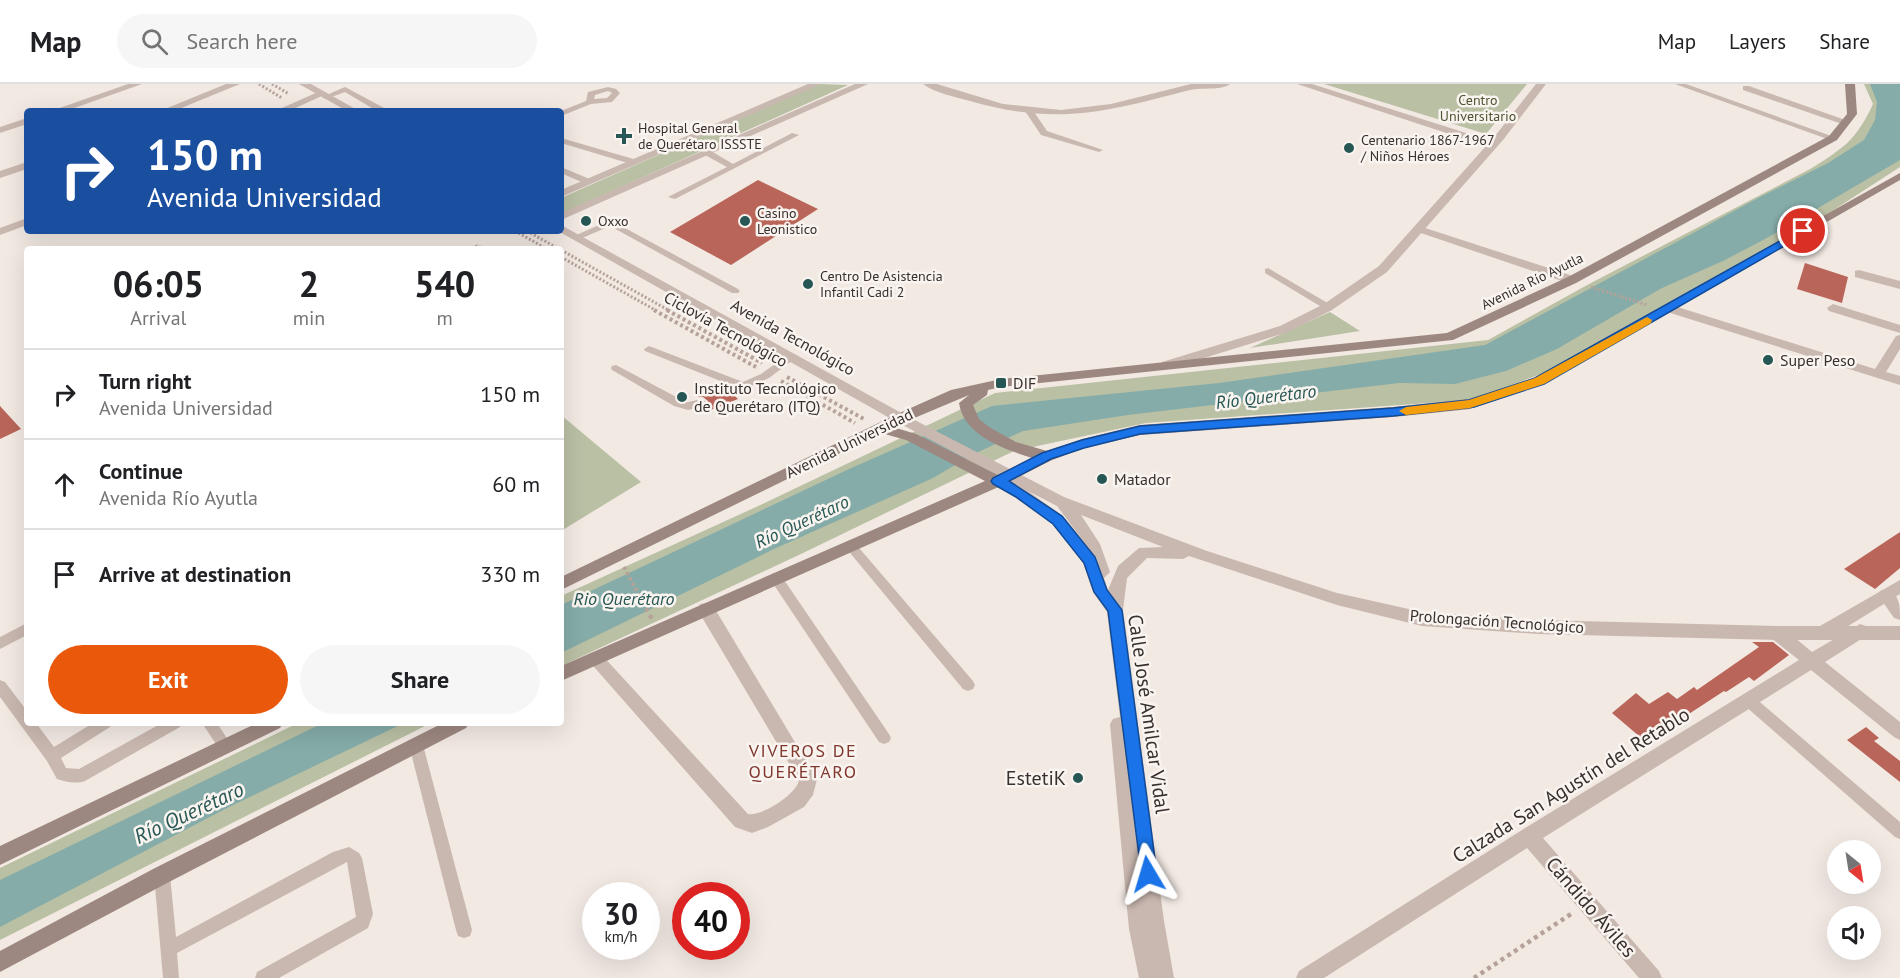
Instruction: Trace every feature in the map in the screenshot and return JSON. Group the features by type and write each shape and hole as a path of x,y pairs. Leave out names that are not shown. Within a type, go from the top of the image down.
{"main road":[{"name":"Avenida Río Ayutla","path":"1156,369 1449,337 1572,280 1833,138 1852,114 1850,84"},
{"path":"564,673 1004,478 1047,456 1082,444 1140,430 1393,412 1470,404 1539,381 1900,176"},
{"name":"Avenida Universidad","path":"564,583 900,418 956,393 1001,383 1156,369"},
{"path":"1001,383 977,394 966,403 966,412 973,422 1009,444 1030,454 1047,456"},
{"path":"876,430 910,437 977,471 1004,478"},
{"path":"0,856 268,726"},
{"path":"0,962 162,875 454,726"}],"street":[{"path":"65,108 137,84"},
{"path":"173,108 235,84"},
{"path":"304,84 348,108"},
{"path":"564,193 816,84"},
{"path":"564,216 863,84"},
{"path":"928,84 979,101 1029,111 1080,112 1198,85 1225,84"},
{"path":"1302,84 1494,145"},
{"path":"1156,369 1284,329 1328,307 1383,269 1494,145 1541,84"},
{"path":"1746,88 1846,122"},
{"path":"288,108 323,95"},
{"path":"0,129 24,122"},
{"path":"0,175 24,166"},
{"path":"0,232 24,222"},
{"path":"1419,229 1572,280"},
{"name":"Avenida Tecnológico","path":"564,230 900,418 992,466 1004,478"},
{"path":"1859,274 1900,285"},
{"path":"1668,308 1900,381"},
{"path":"1833,309 1900,329"},
{"path":"1878,374 1900,339"},
{"name":"Prolongación Tecnológico","path":"1004,478 1202,555 1337,599 1422,619 1538,627 1777,633 1860,631 1900,633"},
{"name":"Calle José Amilcar Vidal","path":"1004,478 1020,493 1058,520 1090,561 1101,592 1111,605 1139,929 1149,978"},
{"name":"Calle José Amilcar Vidal","path":"1059,501 1080,521 1095,547 1111,605 1154,921 1164,978"},
{"path":"1111,605 1123,568 1144,552 1164,551 1202,555"},
{"path":"1826,632 1893,591 1900,613"},
{"path":"595,659 742,821 752,824 761,821 798,801 807,789 808,779 706,609"},
{"name":"Calzada San Agustín del Retablo","path":"1306,978 1529,836 1860,631"},
{"path":"1777,633 1900,732"},
{"name":"Cándido Áviles","path":"1529,836 1652,978"}],"lane":[{"path":"1679,84 1833,138"},
{"path":"323,95 342,86 378,108"},
{"path":"564,113 590,102"},
{"path":"1029,111 1044,133 1099,150"},
{"path":"672,197 795,135"},
{"path":"564,141 634,162"},
{"path":"708,153 733,167"},
{"path":"564,171 589,182"},
{"path":"577,237 610,223 735,291"},
{"path":"1268,271 1328,307"},
{"path":"649,349 738,388 771,372 792,357"},
{"path":"616,368 678,403 688,406 702,403"},
{"path":"850,545 968,685"},
{"path":"776,578 884,738"},
{"path":"0,644 24,630"},
{"path":"0,686 24,718"},
{"path":"1749,701 1900,832"},
{"path":"30,726 62,774 80,776 170,726"},
{"path":"52,756 100,726"},
{"path":"211,726 225,746"},
{"path":"416,745 464,930"},
{"path":"169,949 338,857 349,854 354,858 365,914 362,922 263,978"},
{"path":"162,875 171,978"}],"path":[{"path":"520,234 542,246"},
{"name":"Ciclovía Tecnológico","path":"532,234 553,246"},
{"name":"Ciclovía Tecnológico","path":"564,252 876,430"},
{"path":"564,259 876,430"},
{"path":"1588,286 1640,303"},
{"path":"625,570 649,614"},
{"path":"1474,978 1588,902"}],"green space":[{"path":"818,84 848,85 564,213 564,197"},
{"name":"Centro Universitario","path":"1324,84 1527,84 1486,134"},
{"name":"Rio Querétaro","path":"1864,84 1900,84 1900,167 1809,226 1552,370 1471,400 1146,423 1014,451 564,665 564,595 756,507 995,393 1488,340 1589,284 1812,168 1855,135 1873,104"},
{"path":"1330,312 1360,331 1250,348"},
{"path":"564,418 641,482 564,529"},
{"path":"292,726 425,726 0,940 0,868"}],"water":[{"name":"Rio Querétaro","path":"1870,84 1900,84 1900,160 1765,239 1660,289 1557,349 1506,371 1455,384 1399,383 1128,415 1023,431 972,455 933,478 774,549 564,652 564,604 849,469 992,406 1219,383 1485,345 1758,198 1828,163 1864,140 1875,120 1877,102"},
{"name":"Río Querétaro","path":"317,726 398,726 227,808 0,927 0,880"}],"building":[{"name":"Casino Leonistico","path":"758,180 818,209 731,265 670,232"},
{"path":"1805,263 1848,277 1842,303 1797,289"},
{"path":"721,384 730,387 730,391 738,399 708,411 706,408 708,401 696,394"},
{"path":"0,406 21,429 0,439"},
{"path":"1900,532 1900,568 1875,589 1844,569"},
{"path":"1752,642 1773,642 1789,655 1754,681 1749,677 1726,692 1724,691 1646,742 1612,713 1636,693 1649,704 1668,692 1677,699 1694,687 1697,690 1759,647"},
{"path":"1866,727 1879,738 1874,741 1900,761 1900,782 1847,740"}],"slow traffic":[{"path":"1406,411 1470,404 1539,381 1647,320"}],"place":[{"name":"Hospital General de Querétaro ISSSTE","path":"624,136"},
{"name":"Centenario 1867-1967 / Niños Héroes","path":"1349,148"},
{"name":"Oxxo","path":"586,221"},
{"name":"Casino Leonistico","path":"745,221"},
{"name":"Centro De Asistencia Infantil Cadi 2","path":"808,284"},
{"name":"Super Peso","path":"1768,360"},
{"name":"DIF","path":"1001,383"},
{"name":"Instituto Tecnológico de Querétaro (ITQ)","path":"682,397"},
{"name":"Matador","path":"1102,479"},
{"name":"EstetiK","path":"1078,778"}],"district":[{"name":"VIVEROS DE QUERÉTARO","path":"803,761"}],"route":[{"path":"1148,874 1115,610 1101,592 1090,561 1058,520 1020,493 998,481 1047,456 1082,444 1140,430 1393,412 1470,404 1539,381 1803,231"}]}
